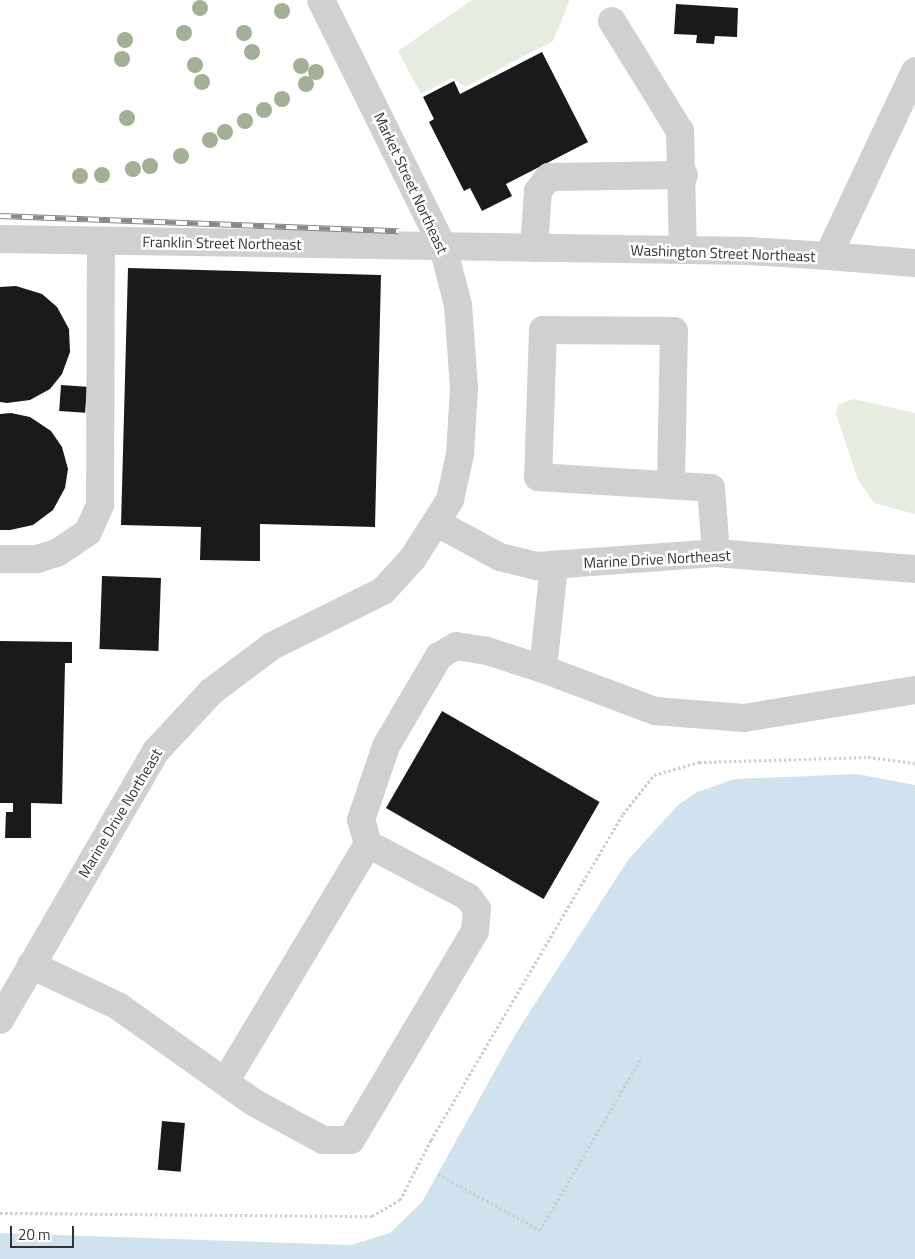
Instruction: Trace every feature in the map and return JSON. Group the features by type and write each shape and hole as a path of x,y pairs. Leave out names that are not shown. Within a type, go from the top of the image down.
{"street":[{"name":"Market Street Northeast","path":"321,0 443,247 458,305 464,388 460,454 450,500 413,558 383,591 363,603"},
{"path":"612,21 680,131 684,175 683,250"},
{"name":"Washington Street Northeast","path":"443,247 683,250 828,256 915,71"},
{"path":"534,248 538,191 549,177 684,175"},
{"name":"Franklin Street Northeast","path":"0,239 443,247"},
{"path":"0,559 36,559 57,553 88,532 100,505 101,240"},
{"path":"828,256 915,263"},
{"path":"671,484 674,331 543,330 538,477 711,488 716,553"},
{"name":"Marine Drive Northeast","path":"437,523 500,557 536,566 716,553 915,569"},
{"path":"543,669 554,566"},
{"name":"Marine Drive Northeast","path":"0,1020 156,751 212,691 272,646 363,603"},
{"path":"31,965 118,1006 225,1082 323,1140 350,1140 373,1107 475,931 477,909 468,897 368,844 361,820 386,746 439,656 456,646 487,652 543,669 655,711 744,718 915,690"},
{"path":"225,1082 368,844"}],"path":[{"path":"0,1213 372,1216 400,1200 431,1140 623,814 654,776 699,762 868,757 915,763"},
{"path":"438,1174 540,1230 642,1057"}],"shaded area":[{"path":"472,0 570,0 553,41 465,87 453,78 421,94 398,51"},
{"path":"853,399 915,413 915,514 874,503 858,480 836,414 838,405"}],"water":[{"path":"857,774 915,785 915,1259 0,1259 0,1233 351,1245 390,1233 422,1202 516,1033 628,860 678,805 697,792 735,779"}],"building":[{"path":"676,4 738,8 737,37 715,36 714,44 696,43 697,35 674,34"},
{"path":"542,52 588,142 506,184 512,196 482,211 470,188 464,191 429,122 434,119 423,97 454,81 460,94"},
{"path":"128,268 381,275 375,527 260,524 260,561 200,560 201,527 121,525"},
{"path":"16,286 42,294 57,307 69,329 70,352 62,374 50,389 30,400 7,403 0,402 0,287"},
{"path":"61,385 87,387 85,413 59,411"},
{"path":"11,413 30,417 51,431 62,447 68,469 65,488 53,510 33,525 0,530 0,414"},
{"path":"102,576 161,578 158,651 99,649"},
{"path":"0,641 72,642 72,663 65,663 62,804 31,803 31,838 5,838 6,812 13,812 13,803 0,803"},
{"path":"442,711 600,802 544,899 386,808"},
{"path":"162,1121 185,1123 181,1172 158,1170"}],"railway":[{"path":"0,216 399,231"}]}
